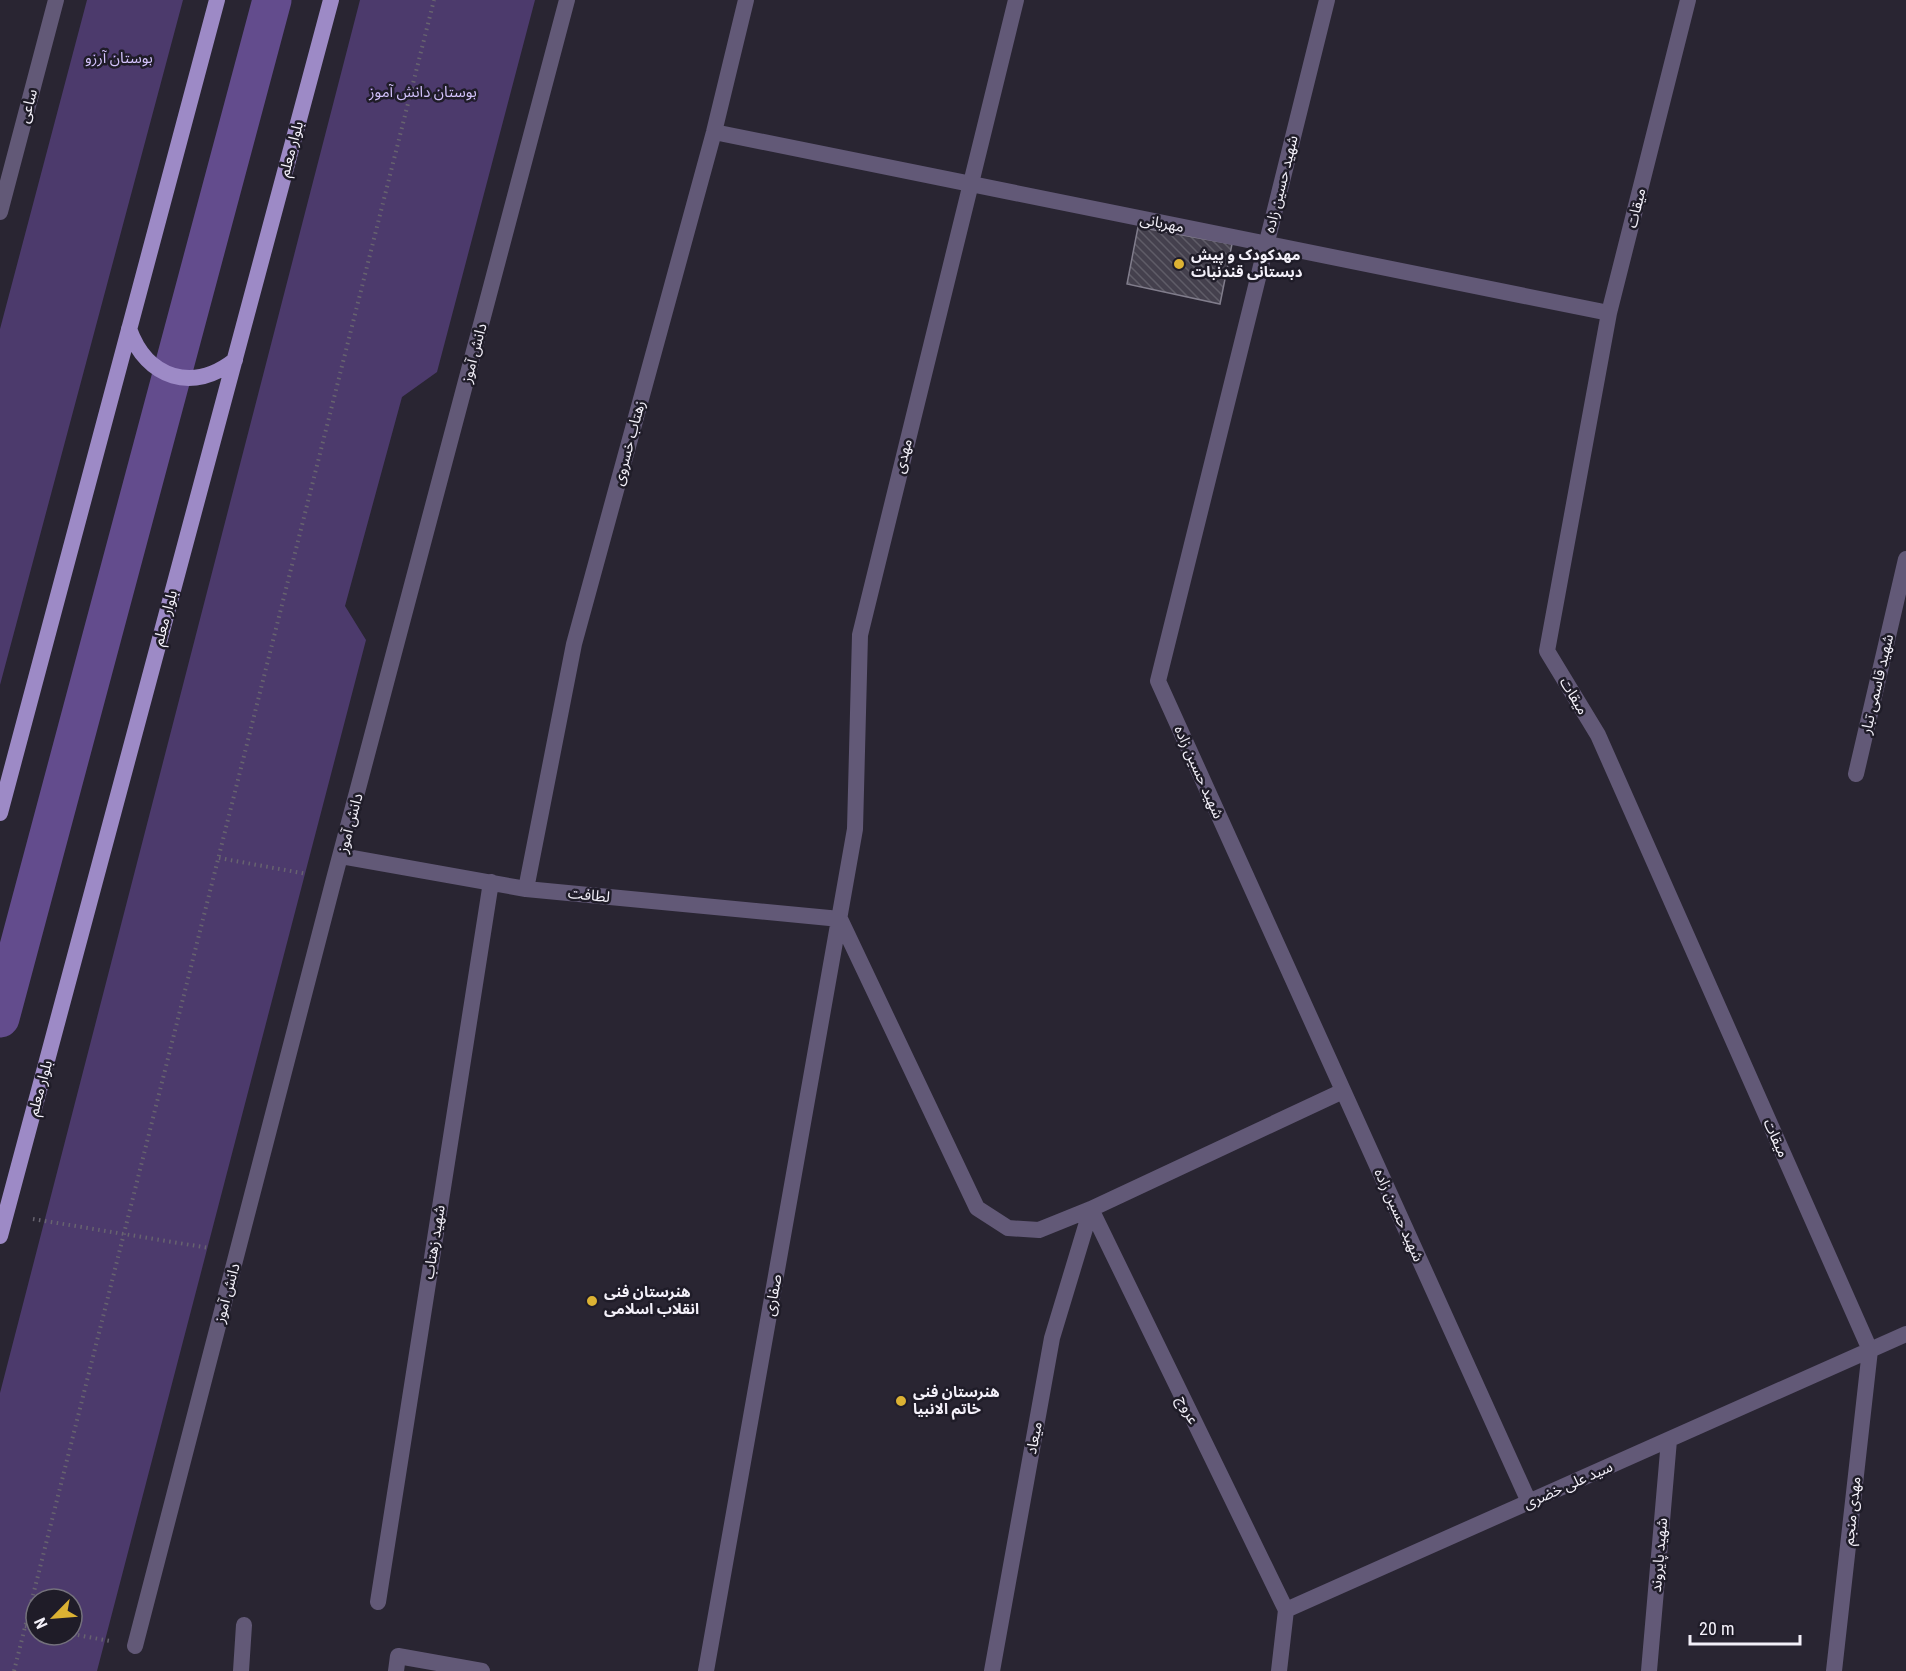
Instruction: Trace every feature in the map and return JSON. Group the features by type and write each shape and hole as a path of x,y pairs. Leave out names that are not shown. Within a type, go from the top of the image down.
{"main road":[{"path":"0,813 218,0"},
{"name":"بلوار معلم","path":"0,1236 331,0"},
{"path":"129,329 142,356 166,373 195,378 223,369 235,360"}],"street":[{"name":"ساعی","path":"0,212 56,0"},
{"name":"دانش آموز","path":"135,1646 334,879 567,0"},
{"name":"زهتاب خسروی","path":"526,888 574,644 714,132 746,0"},
{"name":"مهدی","path":"840,919 855,829 860,635 1016,0"},
{"name":"شهید حسین زاده","path":"1327,0 1158,681 1529,1502"},
{"name":"میقات","path":"1688,0 1610,313 1547,651 1598,735 1870,1350"},
{"name":"مهربانی","path":"714,132 1610,313"},
{"name":"شهید قاسمی تبار","path":"1856,774 1906,559"},
{"name":"لطافت","path":"341,856 526,888 840,919"},
{"name":"شهید زهتاب","path":"378,1602 491,882"},
{"path":"840,919 977,1208 1008,1227 1039,1230 1091,1209 1343,1091"},
{"name":"صفاری","path":"706,1671 840,919"},
{"name":"عروج","path":"1091,1209 1286,1610"},
{"name":"میعاد","path":"992,1671 1053,1338 1091,1209"},
{"name":"سید علی خضری","path":"1286,1610 1906,1334"},
{"name":"مهدی منجم","path":"1834,1671 1870,1350"},
{"name":"شهید پایروند","path":"1649,1671 1669,1440"},
{"path":"1279,1671 1286,1610"},
{"path":"241,1671 244,1626"},
{"path":"396,1671 398,1656 482,1671"}],"path":[{"path":"35,1587 435,0"},
{"path":"219,858 334,879"},
{"path":"6,1215 237,1253"},
{"path":"14,1671 24,1630"},
{"path":"84,1636 135,1646"}],"green space":[{"name":"بوستان آرزو","path":"87,0 183,0 0,685 0,329"},
{"name":"بوستان دانش آموز","path":"360,0 535,0 437,372 402,397 345,606 366,640 97,1671 0,1671 0,1393"}],"building":[{"name":"مهدکودک و پیش دبستانی قندنبات","path":"1138,227 1232,244 1220,304 1127,284"}],"waterway":[{"path":"0,1018 272,0"}],"place":[{"name":"مهدکودک و پیش دبستانی قندنبات","path":"1179,264"},
{"name":"هنرستان فنی انقلاب اسلامی","path":"592,1301"},
{"name":"هنرستان فنی خاتم الانبیا","path":"901,1401"}]}
